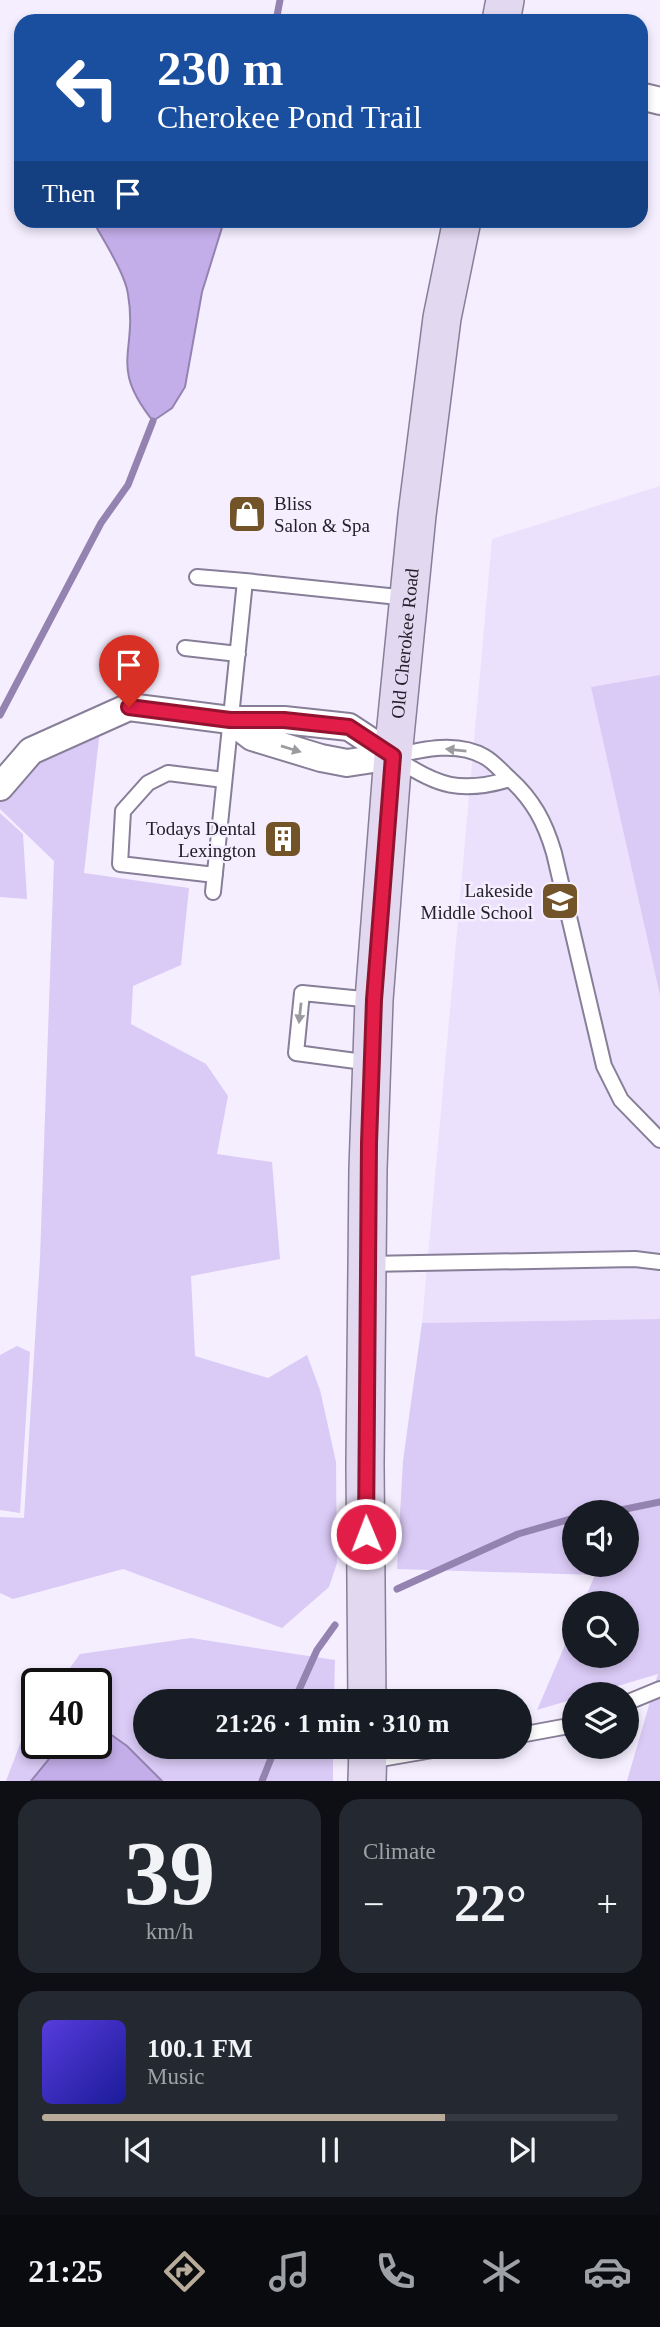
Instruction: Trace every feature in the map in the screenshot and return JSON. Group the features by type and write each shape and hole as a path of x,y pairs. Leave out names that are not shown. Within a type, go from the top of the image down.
{"street":[{"name":"Old Cherokee Road","path":"367,1689 367,1264 374,1000 393,756 409,598 442,318 460,228"},
{"path":"0,787 31,751 129,707 230,720 284,720 349,727 393,756"},
{"path":"230,720 252,737 321,758 346,763 393,756"}],"lane":[{"path":"197,577 409,598"},
{"path":"213,892 245,581"},
{"path":"185,648 238,654"},
{"path":"393,756 429,748 464,750 486,757 528,795 545,824 604,1066 621,1100 634,1117 660,1140"},
{"path":"393,756 429,780 456,786 488,786 510,779"},
{"path":"215,875 120,864 123,811 148,783 168,773 224,780"},
{"path":"372,1063 296,1053 302,993 374,1000"},
{"path":"367,1264 635,1259 660,1262"},
{"path":"639,1698 660,1689"},
{"path":"532,1733 562,1727"},
{"path":"368,1763 389,1759"}],"shaded area":[{"path":"97,228 222,228 202,292 185,387 172,408 153,421 139,402 128,372 130,314 126,286"},
{"name":"Lakeside Middle School","path":"660,486 660,1319 422,1323 492,539"},
{"path":"660,675 660,995 591,687"},
{"path":"101,720 84,873 189,888 181,965 133,986 131,1024 206,1064 228,1096 217,1154 272,1162 280,1259 191,1276 195,1356 268,1378 307,1355 320,1390 336,1462 337,1563 329,1587 282,1628 123,1569 13,1599 0,1593 0,1517 24,1518 40,1259 54,861 0,809 0,787"},
{"path":"0,813 23,834 27,899 0,897"},
{"path":"660,1319 660,1781 627,1781 633,1759 639,1759 639,1740 658,1674 631,1682 562,1682 562,1703 537,1710 562,1652 562,1668 639,1668 639,1591 588,1591 594,1577 639,1577 639,1500 562,1500 562,1574 397,1569 403,1461 422,1323"},
{"path":"17,1346 30,1352 20,1513 0,1510 0,1355"},
{"path":"191,1638 335,1660 334,1689 133,1689 133,1759 333,1759 333,1781 6,1781 21,1741 21,1759 112,1759 112,1668 70,1668 80,1654"},
{"path":"112,1735 133,1752 133,1759 140,1759 162,1781 31,1781 49,1759 112,1759"}],"waterway":[{"path":"277,14 280,0"},
{"path":"0,715 101,523 128,485 153,421"},
{"path":"639,1506 660,1502"},
{"path":"397,1589 518,1534 562,1521"},
{"path":"299,1689 317,1650 335,1625"},
{"path":"262,1781 271,1759"}],"place":[{"name":"Bliss Salon & Spa","path":"247,514"},
{"name":"Todays Dental Lexington","path":"283,839"},
{"name":"Lakeside Middle School","path":"560,901"}],"route":[{"path":"129,707 230,720 284,720 349,727 393,756 374,1000 369,1143 366,1534"}]}
